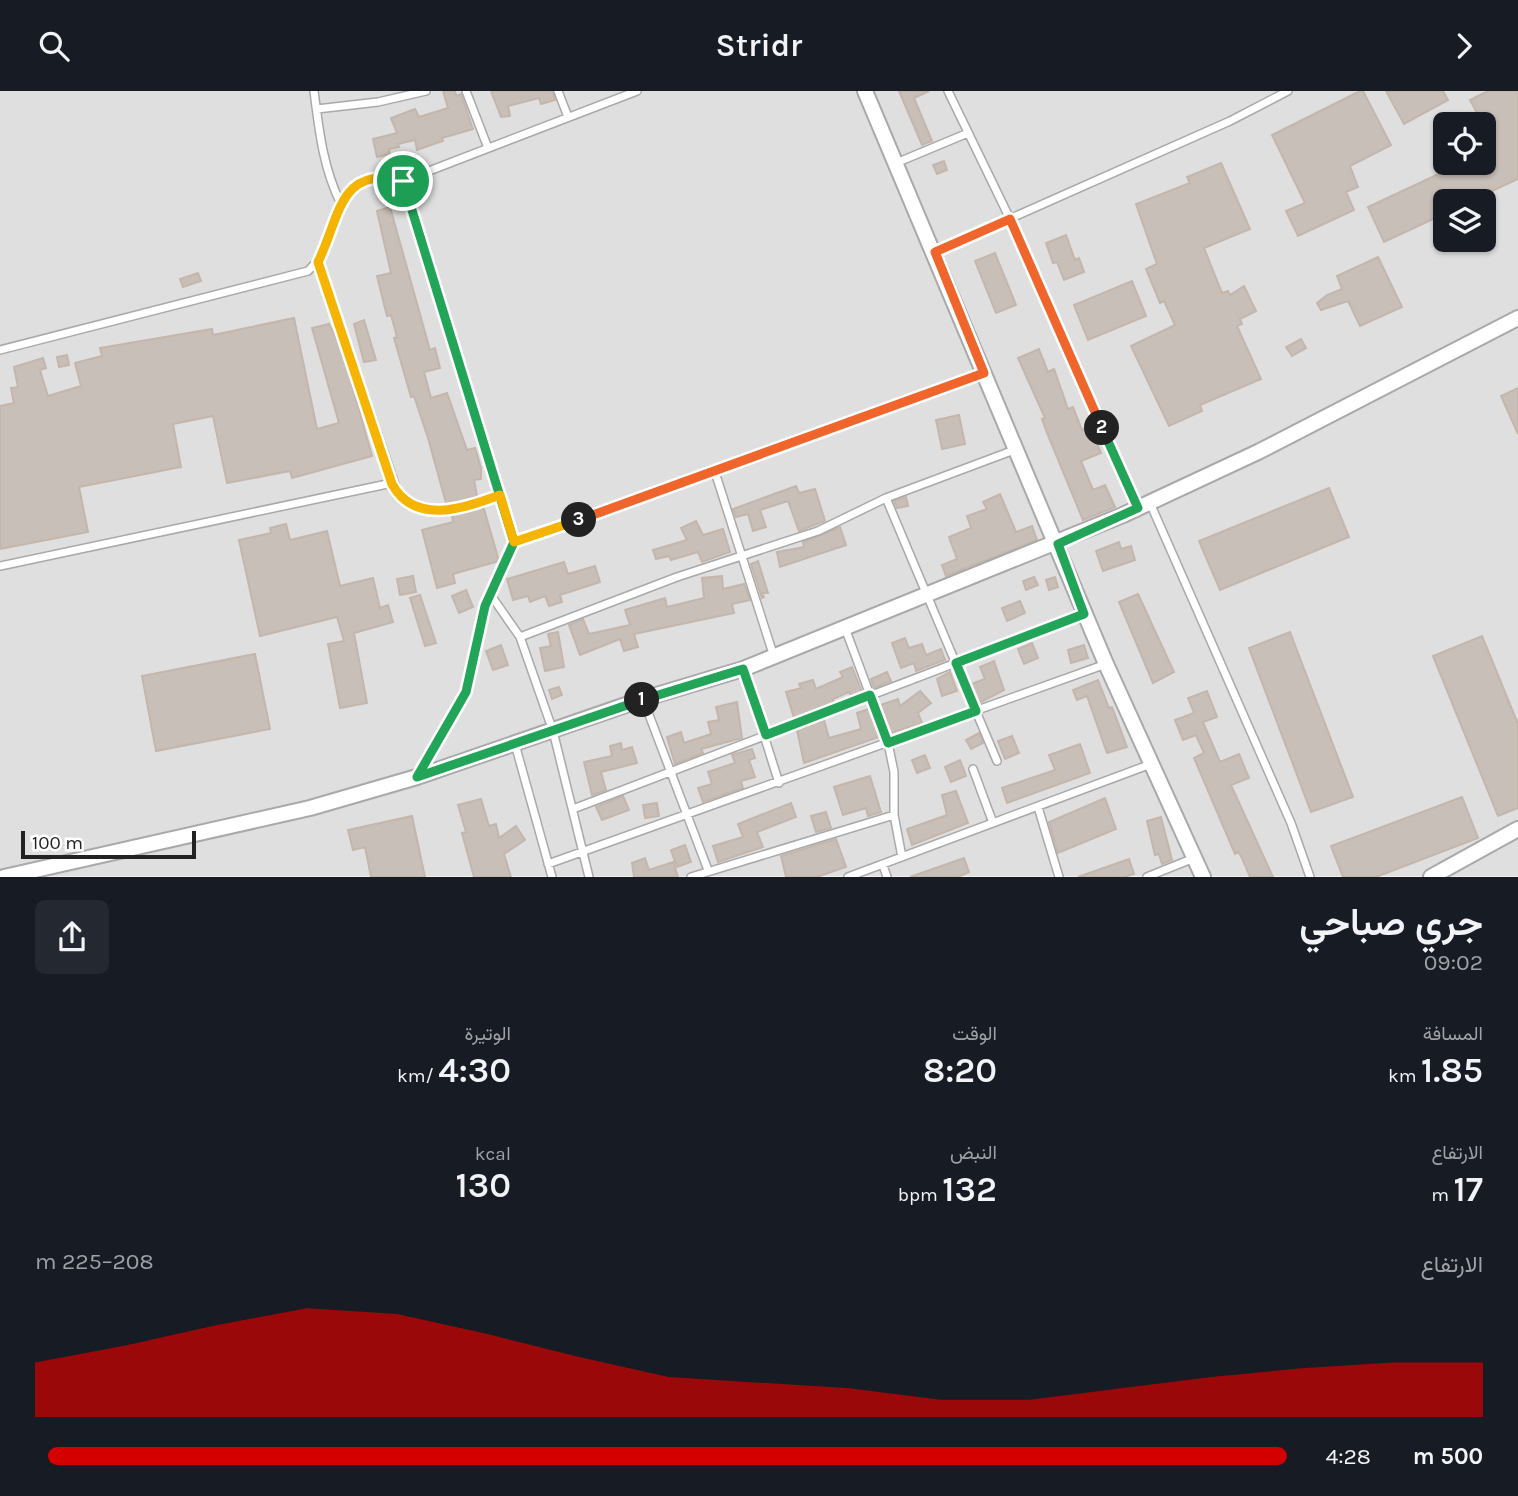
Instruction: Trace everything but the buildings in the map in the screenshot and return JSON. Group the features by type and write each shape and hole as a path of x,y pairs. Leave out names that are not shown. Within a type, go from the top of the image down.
{"street":[{"path":"864,91 1058,544 1084,614 1203,877"},
{"path":"4,877 310,807 417,777 643,699 743,669 1058,544 1327,417 1518,318"},
{"path":"1431,877 1518,829"}],"lane":[{"path":"314,91 325,160 341,204"},
{"path":"317,109 378,102 426,91"},
{"path":"466,91 488,148"},
{"path":"558,91 568,117"},
{"path":"0,350 308,271 318,262 349,190 362,180 384,176 403,181 637,91"},
{"path":"948,91 1291,823 1310,877"},
{"path":"935,252 1230,121 1288,91"},
{"path":"896,163 968,133"},
{"path":"403,181 514,542 489,594 466,692 417,777"},
{"path":"318,262 392,484 399,496 421,509 464,508 500,495"},
{"path":"514,542 984,373"},
{"path":"520,637 677,577 818,531 886,498 1018,449"},
{"path":"715,471 774,657"},
{"path":"0,566 392,484"},
{"path":"886,498 997,761"},
{"path":"489,594 520,637 553,731 589,877"},
{"path":"573,809 1084,614"},
{"path":"845,627 888,743 894,772 894,815 902,857"},
{"path":"548,864 1106,664"},
{"path":"743,669 779,783"},
{"path":"643,699 708,870"},
{"path":"515,744 552,877"},
{"path":"848,877 1151,764"},
{"path":"973,769 993,823"},
{"path":"1038,807 1059,877"},
{"path":"691,877 894,815"},
{"path":"1147,877 1194,858"},
{"path":"883,865 887,877"}],"shaded area":[{"path":"0,91 1518,91 1518,876 0,876"}],"route":[{"path":"403,181 384,176 362,180 349,190 318,262 392,484 399,496 421,509 451,510 500,495 514,542 984,373 935,252 1010,219 1138,508 1058,544 1084,614 956,663 976,711 888,743 870,695 766,735 743,669 643,699 417,777 466,692 485,606 514,542 500,495 475,417 403,181"}]}
